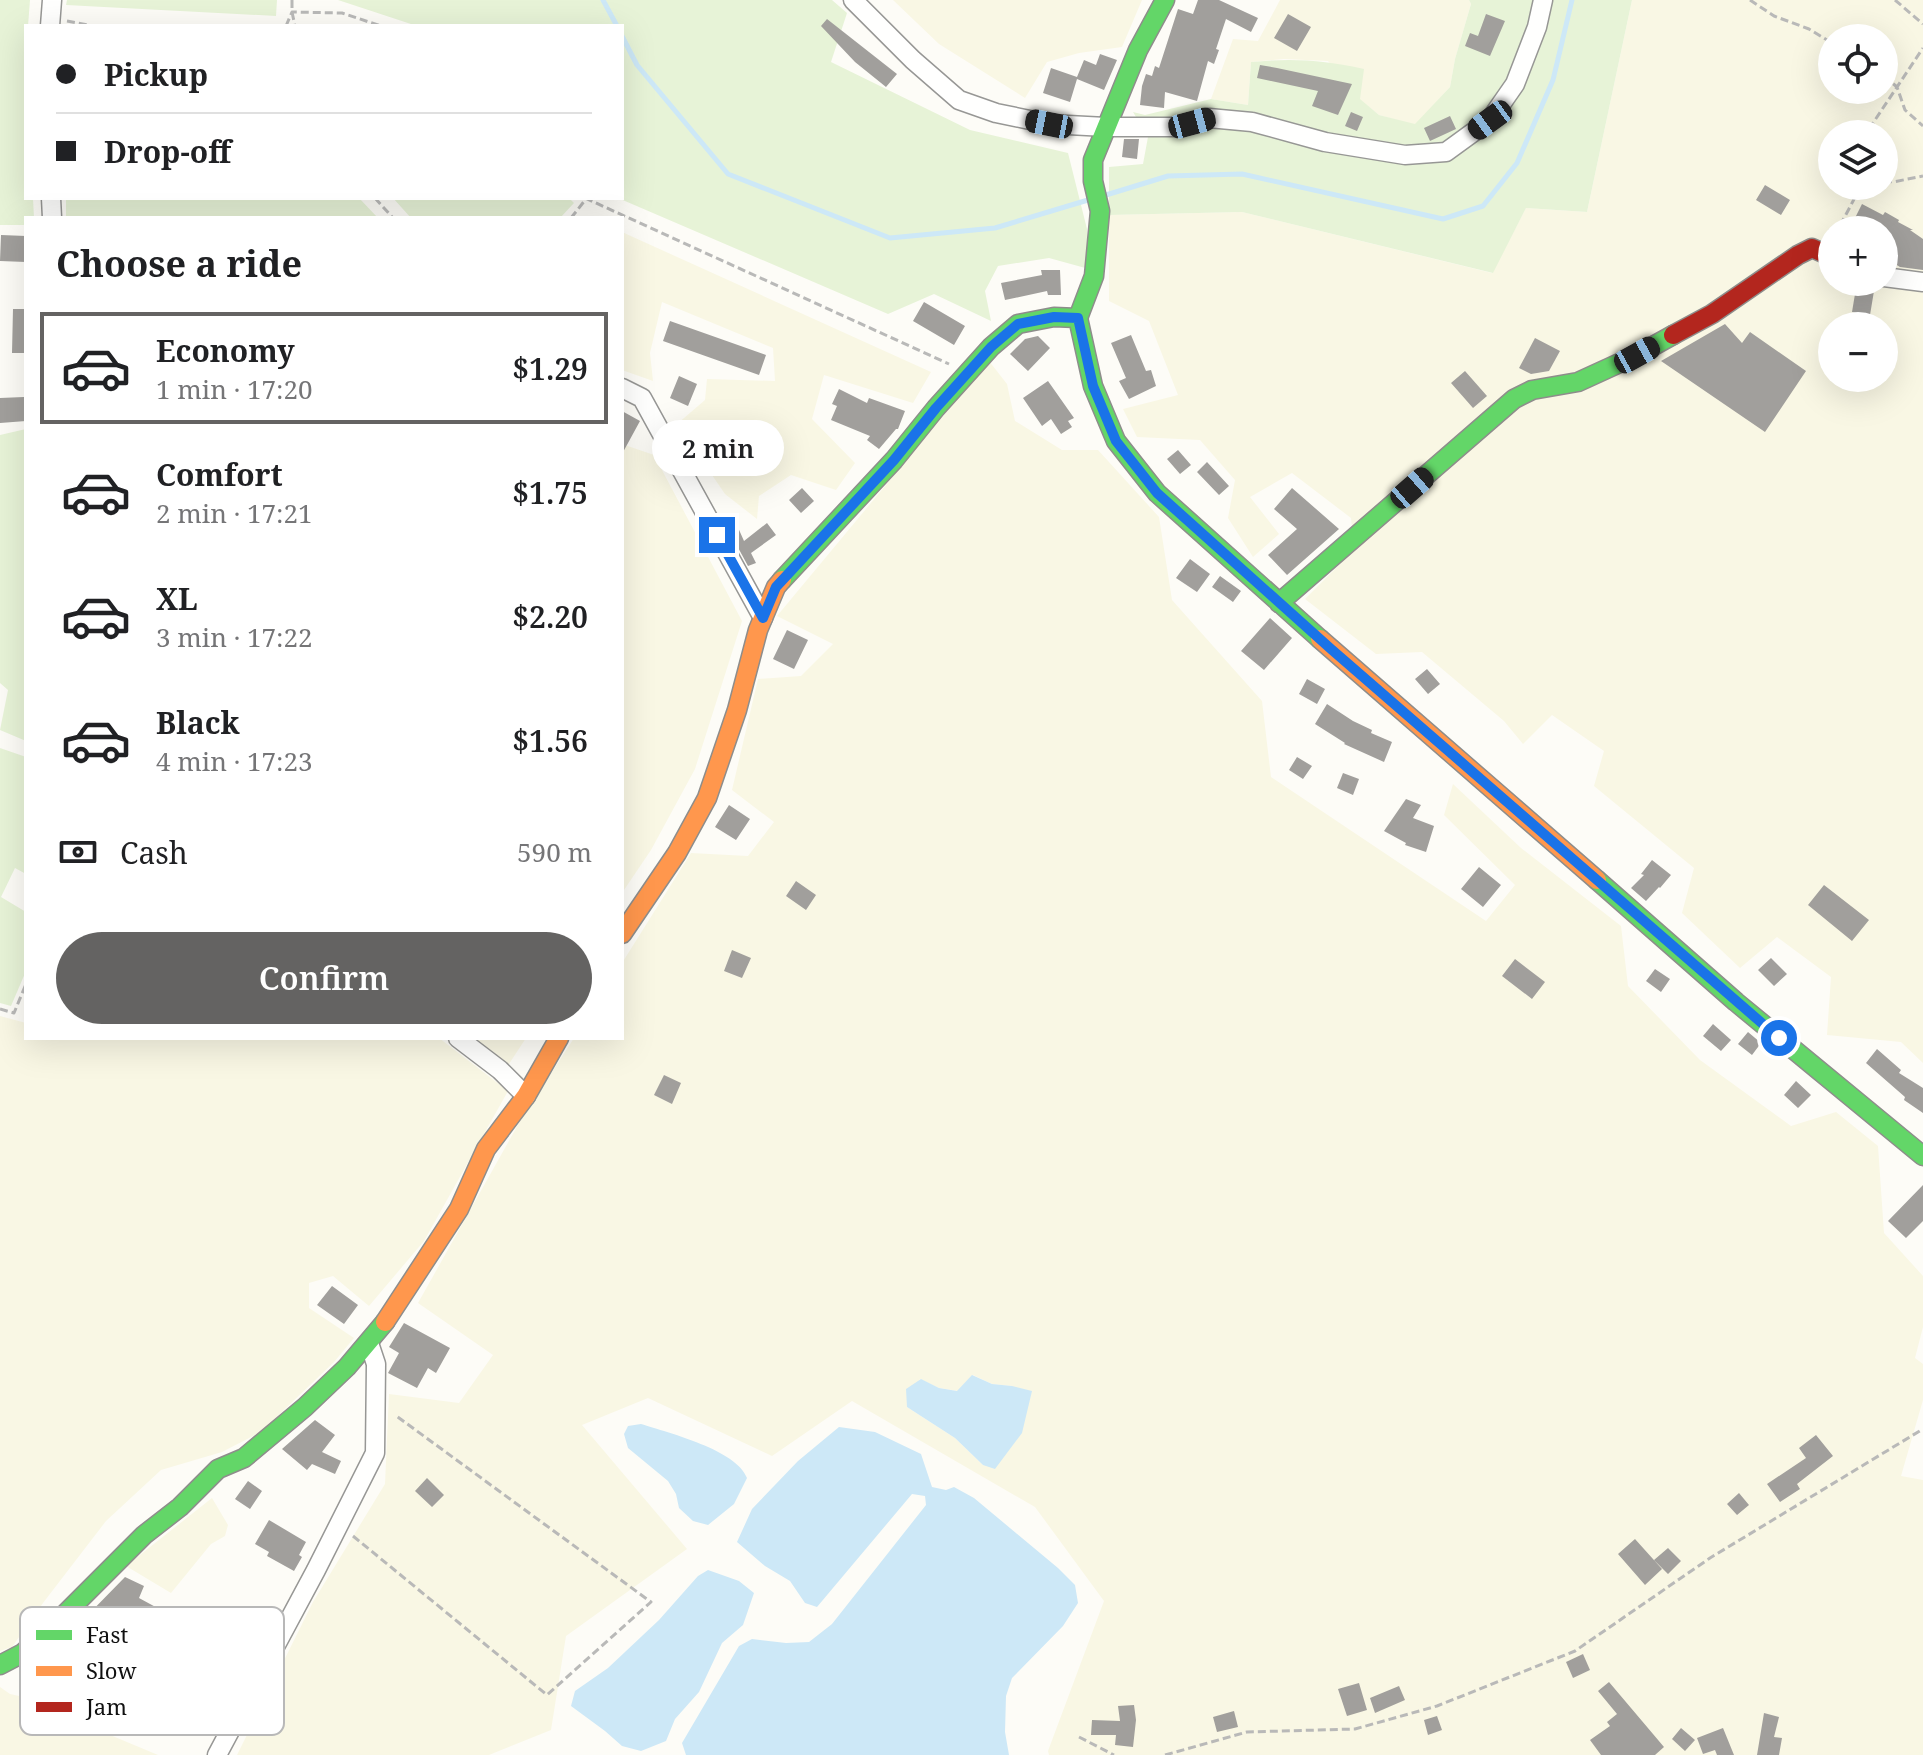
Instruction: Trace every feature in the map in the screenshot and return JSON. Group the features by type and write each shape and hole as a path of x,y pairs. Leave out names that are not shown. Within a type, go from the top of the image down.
{"street":[{"path":"853,0 913,60 959,100 996,113 1049,124 1106,127 1175,127 1209,118 1223,119 1252,122 1325,142 1405,155 1446,152 1490,120 1515,84 1537,27 1543,0"},
{"path":"1165,0 1138,50 1093,160 1093,181 1100,211 1094,276 1078,318 1093,386 1116,441 1157,493 1279,603 1736,1002 1923,1156"},
{"path":"1279,603 1514,399 1532,390 1578,382 1637,355 1712,314 1798,255 1812,248 1818,251"},
{"path":"1898,279 1923,282"},
{"path":"624,931 677,853 707,798 737,710 758,630 776,587 894,460 991,347 1018,324 1054,317 1078,318"},
{"path":"624,389 642,398 763,618"},
{"path":"461,1040 500,1070 526,1096"},
{"path":"72,1607 144,1535 180,1507 218,1469 244,1458 305,1407 369,1343 417,1276 459,1209 486,1149 526,1096 558,1040"},
{"path":"284,1628 375,1453 376,1364 369,1343"},
{"path":"0,1665 20,1655"},
{"path":"217,1755 228,1735"}],"path":[{"path":"292,0 295,24"},
{"path":"1750,0 1774,16 1818,34"},
{"path":"1895,0 1923,24"},
{"path":"287,24 292,12"},
{"path":"292,12 342,13 375,24"},
{"path":"51,14 86,24"},
{"path":"1898,86 1923,48"},
{"path":"1898,90 1905,110 1923,126"},
{"path":"1898,181 1923,176"},
{"path":"377,200 391,216"},
{"path":"590,200 968,372"},
{"path":"1812,248 1842,222 1854,200"},
{"path":"0,1009 14,1013 24,989"},
{"path":"339,1524 547,1695 651,1602 375,1401"},
{"path":"1165,1755 1247,1732 1355,1729 1437,1706 1575,1651 1710,1558 1923,1429"},
{"path":"1079,1737 1114,1755"}],"shaded area":[{"path":"893,0 1142,0 1122,47 1079,53 1047,62 1025,98 939,44"},
{"path":"1280,0 1469,0 1471,4 1450,87 1415,125 1379,115 1359,99 1328,61 1284,59 1251,62 1248,105 1211,99 1233,39 1258,41"},
{"path":"1632,0 1923,0 1923,1063 1901,1042 1827,1035 1831,977 1777,937 1740,968 1682,913 1694,868 1594,786 1604,751 1552,715 1523,744 1504,721 1422,652 1376,654 1305,599 1354,550 1351,518 1292,473 1250,497 1279,534 1253,557 1228,518 1235,480 1200,440 1137,437 1123,409 1178,395 1149,321 1109,301 1109,215 1242,212 1492,273 1526,208 1587,212"},
{"path":"624,233 931,372 913,403 824,375 812,419 855,463 836,490 791,475 759,496 757,519 725,494 677,424 705,400 707,379 775,381 773,348 662,302 650,353 653,381 624,371"},
{"path":"989,361 1007,384 1015,421 1062,450 1098,450 1159,517 1172,600 1262,701 1271,777 1486,921 1515,885 1444,815 1453,784 1521,848 1621,926 1628,986 1700,1060 1791,1126 1836,1112 1878,1146 1884,1233 1923,1276 1923,1327 1915,1358 1923,1364 1923,1400 1901,1476 1923,1480 1923,1755 1049,1755 1104,1601 1035,1507 852,1401 772,1456 648,1398 582,1425 687,1549 566,1636 551,1730 489,1755 237,1755 247,1735 284,1735 284,1660 313,1602 385,1484 389,1394 459,1403 493,1355 418,1303 519,1123 573,1040 624,1040 624,960 691,853 748,856 774,822 732,790 758,679 801,676 833,644 777,616","holes":["973,1375 992,1384 1012,1386 983,1465 955,1438 907,1407 920,1379 939,1388 958,1391"]},
{"path":"624,445 654,455 742,621 695,769 651,850 624,890"},
{"path":"0,1016 24,1022 24,1040 442,1040 508,1091 424,1241 369,1306 333,1276 309,1283 309,1308 354,1338 334,1362 261,1432 222,1452 161,1470 106,1521 40,1607 20,1607 20,1636 12,1647 0,1651"},
{"path":"473,1040 525,1040 507,1067"},
{"path":"212,1498 228,1525 225,1536 211,1544 171,1593 126,1566"},
{"path":"0,1687 20,1696 20,1735 110,1735 158,1755 0,1755"}],"green space":[{"path":"0,0 30,0 28,24 24,24 24,200 33,200 34,216 24,216 24,225 0,225"},
{"path":"67,0 277,0 276,16 66,5"},
{"path":"338,0 832,0 847,13 831,62 970,130 1068,153 1087,229 1089,269 1049,258 998,266 985,291 991,321 934,294 888,314 623,200 624,24 411,24"},
{"path":"1469,0 1632,0 1587,212 1526,208 1493,273 1242,212 1109,215 1109,167 1143,164 1148,137 1133,112 1145,115 1211,99 1248,105 1251,62 1308,61 1364,69 1360,99 1379,115 1415,124 1450,87 1471,4"},
{"path":"66,200 361,200 376,216 66,216"},
{"path":"395,200 571,200 574,203 562,216 409,216"},
{"path":"24,429 24,740 0,730 8,690 0,683 0,435"},
{"path":"0,748 24,756 24,873 15,868 1,897 24,911 24,976 11,1006 0,1003"}],"water":[{"path":"972,1375 992,1384 1032,1391 1022,1433 995,1469 983,1465 955,1438 907,1407 906,1389 921,1379 939,1388 957,1391"},
{"path":"641,1424 701,1444 741,1468 747,1478 734,1504 708,1525 693,1521 679,1508 676,1494 668,1481 628,1448 624,1434 628,1426"},
{"path":"839,1427 875,1432 921,1454 932,1487 946,1490 954,1487 974,1498 1075,1585 1078,1603 1063,1626 1012,1678 1006,1696 1005,1732 1009,1755 686,1755 682,1743 739,1646 752,1639 809,1642 832,1624 926,1505 925,1496 912,1494 817,1607 805,1603 790,1581 765,1566 737,1542 752,1509 798,1461"},
{"path":"708,1570 739,1581 754,1593 743,1625 722,1643 699,1692 675,1719 666,1741 641,1751 622,1746 571,1706 575,1691 608,1668 659,1620 698,1576"}],"building":[{"path":"1198,0 1219,0 1258,18 1251,32 1226,19 1216,49 1219,50 1214,64 1208,61 1197,101 1165,92 1164,108 1140,105 1146,74 1152,76 1155,66 1159,68 1178,9 1193,14"},
{"path":"1288,14 1311,27 1297,51 1274,38"},
{"path":"1486,14 1505,21 1490,56 1465,46 1470,33 1478,36"},
{"path":"827,19 897,74 886,87 855,62 821,26"},
{"path":"1100,54 1117,60 1104,90 1077,79 1070,102 1043,93 1051,68 1077,77 1084,60 1096,65"},
{"path":"1260,65 1352,84 1338,115 1312,106 1318,91 1257,78"},
{"path":"1351,112 1363,117 1357,131 1345,126"},
{"path":"1450,116 1456,129 1430,141 1424,128"},
{"path":"1124,139 1139,139 1137,159 1122,157"},
{"path":"1765,185 1790,200 1781,215 1756,200"},
{"path":"1862,204 1883,215 1885,212 1892,216 1856,216"},
{"path":"1898,222 1923,239 1923,270 1900,267"},
{"path":"1,235 24,236 24,262 0,261"},
{"path":"1041,270 1060,270 1061,295 1048,295 1047,291 1005,300 1001,283 1042,275"},
{"path":"1855,296 1873,296 1870,312 1852,312"},
{"path":"924,302 965,326 954,345 913,321"},
{"path":"13,309 24,309 24,353 12,353"},
{"path":"670,321 766,355 759,375 663,341"},
{"path":"1725,324 1742,343 1750,332 1806,371 1765,432 1661,361"},
{"path":"1131,335 1146,371 1151,370 1156,386 1129,399 1119,381 1126,378 1111,343"},
{"path":"1038,336 1050,348 1028,371 1010,354 1025,339"},
{"path":"1535,338 1560,351 1549,371 1531,374 1519,368"},
{"path":"1465,371 1487,396 1473,408 1451,383"},
{"path":"679,376 697,384 688,406 670,398"},
{"path":"1048,381 1074,418 1068,421 1072,427 1061,434 1051,419 1042,426 1023,398"},
{"path":"839,389 867,403 869,398 905,411 898,429 879,449 867,440 870,436 831,420 837,406 832,404"},
{"path":"24,397 24,421 0,423 0,398"},
{"path":"624,412 640,421 624,450"},
{"path":"1178,450 1191,465 1180,474 1167,459"},
{"path":"1207,462 1229,486 1219,495 1197,472"},
{"path":"802,488 814,501 801,513 789,500"},
{"path":"1292,488 1339,529 1287,575 1268,555 1297,529 1274,509"},
{"path":"732,514 744,541 767,523 776,535 751,553 756,563 748,566 722,518"},
{"path":"1190,559 1210,574 1197,592 1176,578"},
{"path":"1220,576 1241,591 1233,602 1212,587"},
{"path":"1270,618 1292,638 1264,670 1241,651"},
{"path":"787,630 808,640 794,669 773,659"},
{"path":"1427,669 1440,684 1428,694 1415,679"},
{"path":"1307,679 1325,689 1317,704 1299,694"},
{"path":"1327,704 1372,730 1371,733 1392,742 1384,762 1344,744 1315,724"},
{"path":"1297,757 1312,766 1303,779 1289,770"},
{"path":"1343,773 1359,779 1353,795 1337,788"},
{"path":"1406,799 1421,805 1413,818 1434,826 1426,852 1405,845 1384,831"},
{"path":"729,805 750,819 736,840 715,827"},
{"path":"1652,860 1671,875 1646,901 1631,888 1644,875 1641,874"},
{"path":"1479,867 1501,885 1483,907 1461,889"},
{"path":"796,881 816,895 806,910 786,896"},
{"path":"1824,885 1869,920 1852,941 1808,905"},
{"path":"732,950 751,958 742,978 724,971"},
{"path":"1771,958 1787,974 1774,986 1758,970"},
{"path":"1515,959 1545,982 1532,999 1502,976"},
{"path":"1655,969 1670,979 1661,992 1646,981"},
{"path":"1713,1024 1731,1040 1721,1051 1703,1036"},
{"path":"1748,1032 1761,1043 1752,1055 1738,1044"},
{"path":"1877,1049 1901,1070 1899,1073 1923,1088 1923,1113 1904,1100 1905,1097 1866,1063"},
{"path":"664,1075 681,1083 672,1104 654,1095"},
{"path":"1796,1081 1811,1095 1798,1108 1784,1095"},
{"path":"1923,1185 1923,1221 1906,1238 1888,1221"},
{"path":"332,1286 358,1305 344,1324 317,1305"},
{"path":"404,1323 450,1348 436,1373 428,1368 417,1388 388,1373 399,1353 389,1347"},
{"path":"315,1420 335,1435 322,1452 341,1461 335,1474 312,1464 307,1470 282,1449"},
{"path":"1816,1435 1833,1456 1797,1484 1800,1489 1780,1502 1767,1484 1806,1458 1799,1448"},
{"path":"427,1478 444,1495 432,1507 415,1491"},
{"path":"248,1481 262,1491 250,1509 235,1499"},
{"path":"1739,1493 1749,1505 1737,1515 1727,1504"},
{"path":"269,1520 306,1542 294,1571 267,1556 269,1552 255,1544"},
{"path":"1635,1539 1662,1569 1645,1585 1618,1554"},
{"path":"1668,1548 1681,1561 1668,1574 1654,1560"},
{"path":"125,1577 144,1586 139,1598 156,1607 96,1607"},
{"path":"1583,1654 1590,1670 1573,1678 1566,1662"},
{"path":"1609,1682 1664,1747 1655,1755 1601,1755 1590,1740 1610,1726 1607,1722 1617,1714 1598,1691"},
{"path":"1359,1683 1367,1710 1347,1716 1338,1689"},
{"path":"1399,1686 1405,1700 1375,1713 1370,1698"},
{"path":"1134,1705 1133,1747 1115,1745 1116,1735 1091,1735 1092,1720 1120,1721 1118,1706"},
{"path":"1234,1711 1238,1727 1217,1732 1213,1717"},
{"path":"1764,1713 1779,1717 1774,1737 1782,1738 1779,1755 1757,1755"},
{"path":"1437,1716 1442,1730 1428,1735 1424,1720"},
{"path":"1681,1728 1695,1740 1685,1751 1672,1739"},
{"path":"1723,1728 1734,1755 1717,1755 1715,1750 1703,1754 1697,1738"}],"waterway":[{"path":"603,0 616,24"},
{"path":"1106,195 1168,176 1242,174 1443,219 1483,206 1517,163 1553,80 1572,0"},
{"path":"624,40 637,65 728,174 890,238 995,228 1088,200"}],"traffic: fast":[{"path":"782,580 894,460 991,347 1018,324 1054,317 1078,318 1094,276 1100,211 1093,181 1093,160 1138,50 1165,0"},
{"path":"1078,318 1093,386 1116,441 1157,493 1320,639"},
{"path":"1279,603 1514,399 1532,390 1578,382 1673,335"},
{"path":"1597,880 1736,1002 1923,1156"},
{"path":"72,1607 144,1535 180,1507 218,1469 244,1458 305,1407 347,1367 385,1322"},
{"path":"0,1665 20,1655"}],"traffic: slow":[{"path":"624,931 677,853 707,798 737,710 758,630 782,580"},
{"path":"1320,639 1597,880"},
{"path":"385,1322 459,1209 486,1149 526,1096 558,1040"}],"traffic: jam":[{"path":"1673,335 1712,314 1798,255 1812,248 1818,251"}],"route":[{"path":"717,535 763,618 776,587 894,460 991,347 1018,324 1054,317 1078,318 1093,386 1116,441 1157,493 1331,649 1779,1038"}]}
